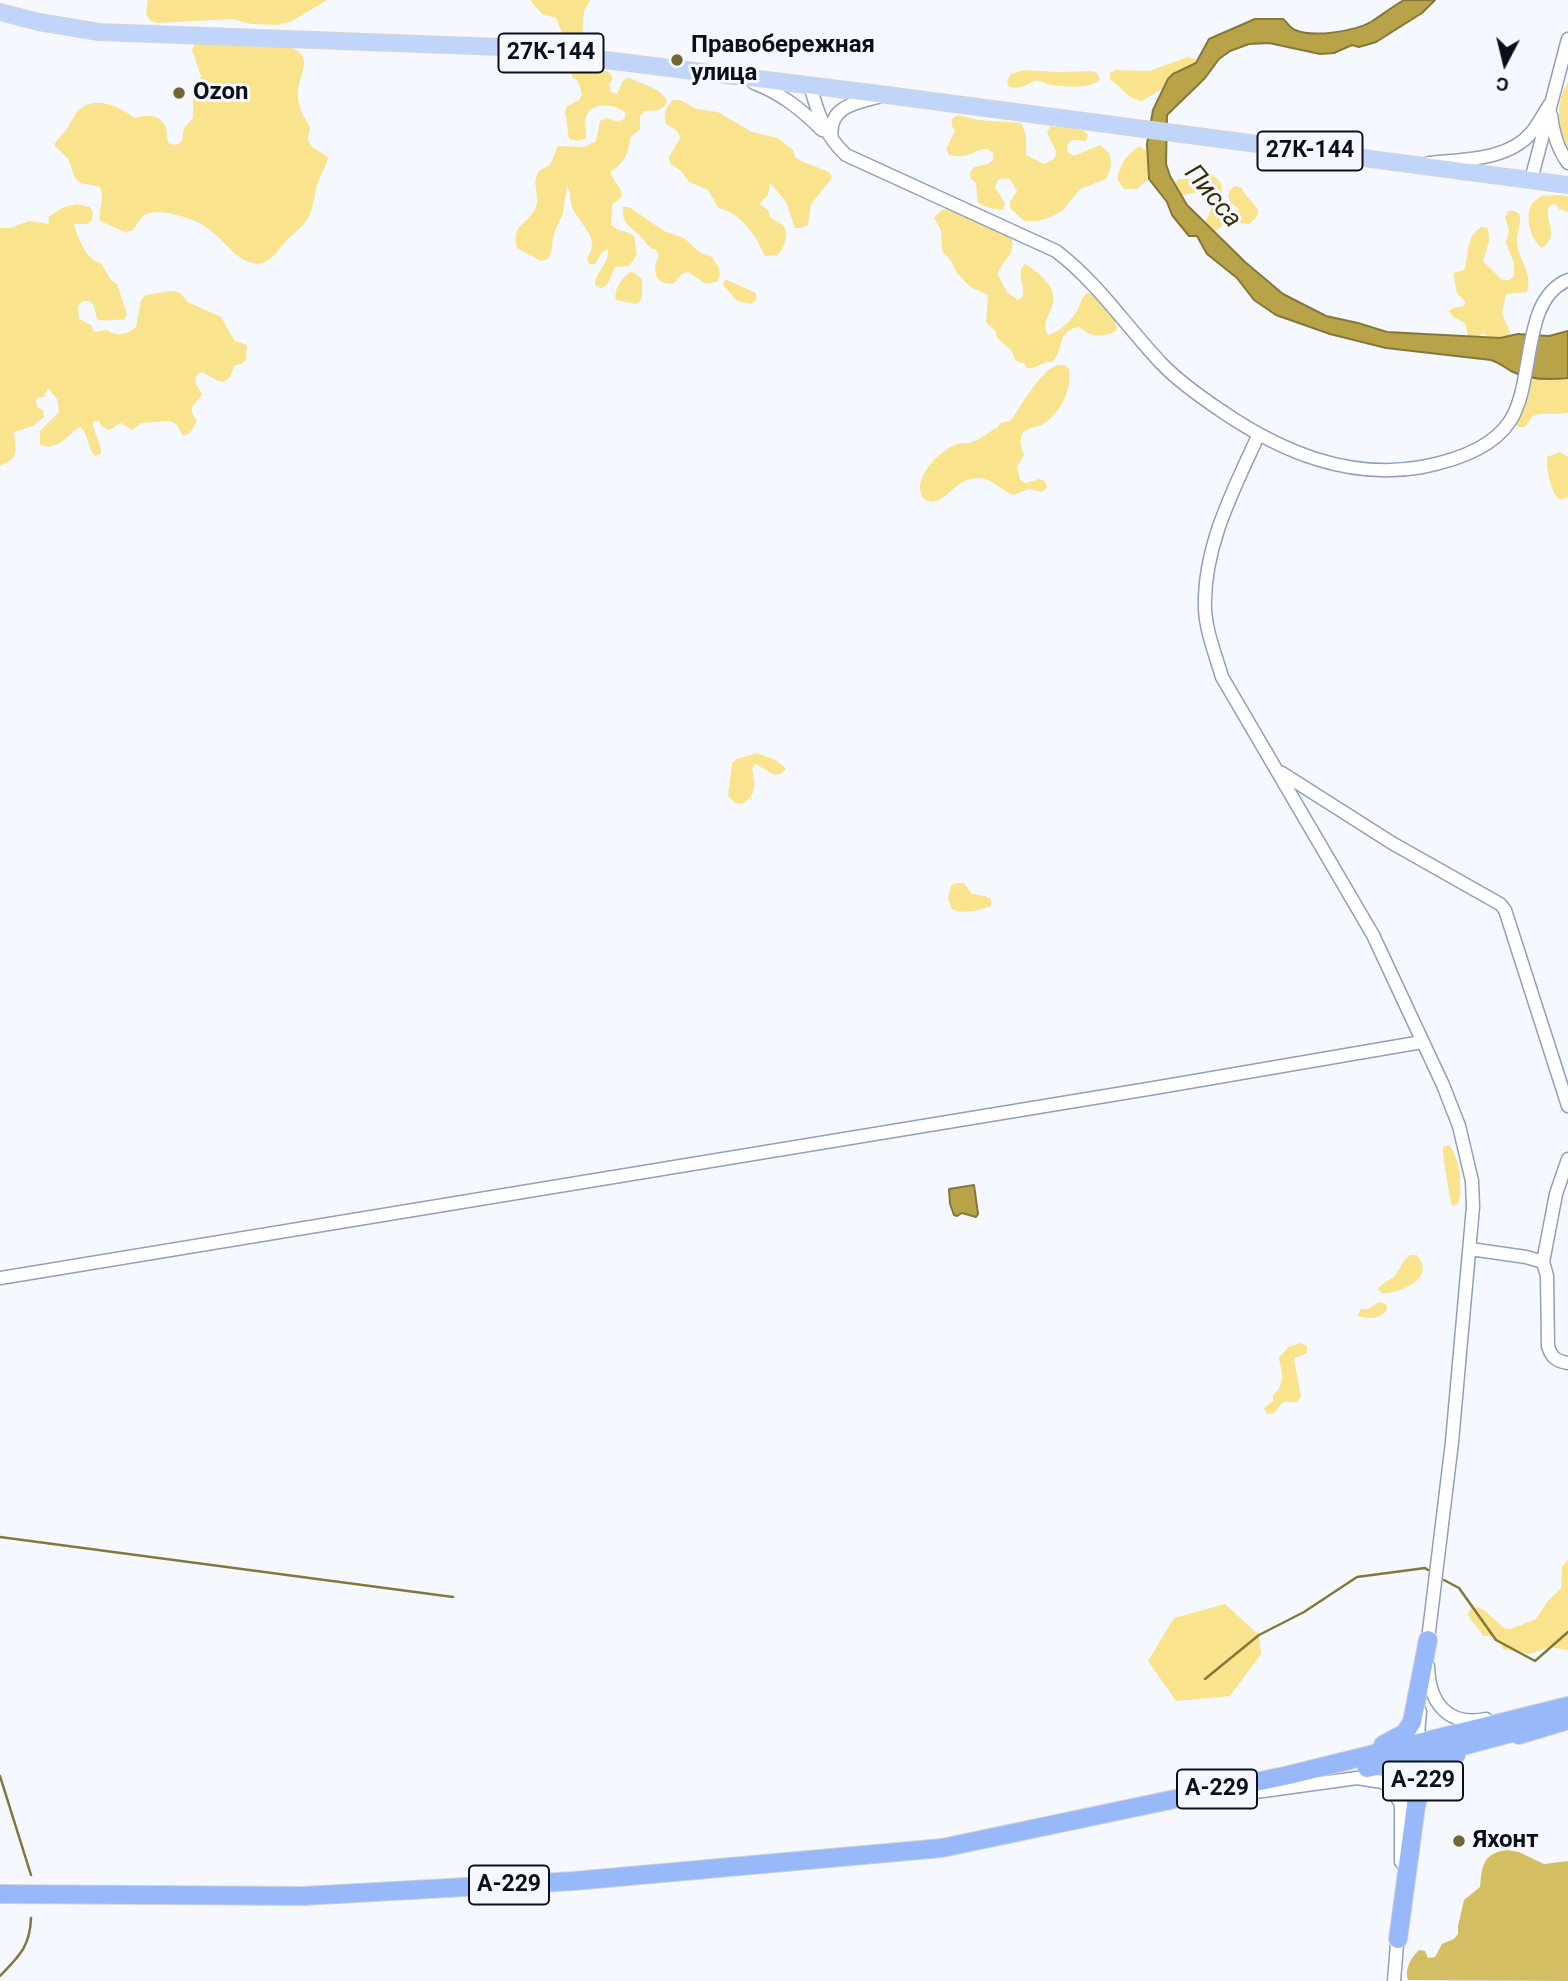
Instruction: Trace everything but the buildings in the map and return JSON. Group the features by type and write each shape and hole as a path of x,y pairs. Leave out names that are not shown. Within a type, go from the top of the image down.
{"highway":[{"name":"A-229","path":"1202,1796 1284,1769 1374,1749 1396,1740 1412,1722 1428,1640"},
{"name":"А-229","path":"1417,1751 1568,1704"},
{"name":"A-229","path":"1398,1939 1416,1806 1426,1775 1444,1760 1457,1754 1568,1719"},
{"name":"А-229","path":"0,1894 303,1896 574,1881 942,1848 1568,1719"}],"main road":[{"name":"27К-144","path":"0,12 99,32 501,47 887,94 1568,185"}],"street":[{"path":"1531,180 1568,39"},
{"path":"734,75 775,91 790,100 846,155 1056,251 1075,265 1163,366 1202,398 1258,436 1339,466 1363,470 1409,469 1457,458 1497,436 1509,423 1519,405 1541,305 1558,284 1568,279"},
{"path":"810,85 822,123 832,140"},
{"path":"832,140 831,124 842,108 887,94"},
{"path":"1550,104 1559,152 1568,163"},
{"path":"1413,164 1493,155 1515,146 1531,133 1550,104"},
{"path":"1258,436 1220,523 1211,551 1205,611 1222,677 1373,934 1443,1085 1466,1152 1473,1194 1452,1442 1428,1640 1394,1981"},
{"path":"1278,771 1392,843 1500,904 1505,910 1568,1106"},
{"path":"0,1278 1154,1088 1422,1041"},
{"path":"1568,1159 1556,1194 1543,1262 1547,1276 1548,1346 1551,1356 1568,1363"},
{"path":"1470,1249 1543,1262"},
{"path":"1428,1640 1428,1671 1434,1698 1444,1711 1460,1720 1475,1721 1568,1704"},
{"path":"1202,1796 1357,1778 1382,1782 1390,1787 1397,1796 1403,1815 1398,1939"}],"shaded area":[{"path":"148,0 327,0 292,21 278,25 251,24 233,19 157,23 146,15"},
{"path":"530,0 590,0 584,11 582,38 569,41 564,37 556,18 542,14"},
{"path":"1404,0 1435,0 1422,13 1376,42 1320,54 1269,43 1249,44 1230,51 1219,59 1205,78 1167,115 1166,164 1170,176 1187,205 1245,262 1283,294 1326,316 1387,332 1500,338 1518,334 1549,336 1568,331 1568,378 1532,378 1491,360 1386,348 1330,334 1276,315 1254,300 1237,278 1207,254 1197,236 1189,236 1149,179 1147,144 1153,110 1168,79 1196,63 1209,39 1255,19 1283,19 1293,29 1303,32 1345,31 1371,22"},
{"path":"201,42 283,46 294,49 304,59 299,104 310,127 308,140 311,146 328,157 308,218 272,258 263,263 245,260 206,227 176,215 151,213 143,216 132,231 125,232 100,221 100,187 80,183 75,178 68,159 54,145 75,114 94,103 109,104 134,118 155,117 165,126 169,143 176,145 182,141 184,128 193,118 193,98 201,76 192,50 195,44"},
{"path":"1188,57 1201,61 1167,91 1160,90 1142,101 1133,98 1110,80 1110,73 1116,70 1149,71"},
{"path":"585,64 610,73 613,79 609,85 611,92 617,94 622,82 628,77 660,92 667,101 664,107 645,111 640,116 640,129 630,138 624,158 610,173 622,196 612,205 611,225 634,236 637,255 629,266 615,267 607,285 601,288 595,285 607,259 608,249 602,252 595,264 589,264 587,258 591,251 591,238 572,207 567,186 563,213 554,233 548,259 541,261 517,248 516,240 518,230 537,205 537,175 550,165 558,146 584,147 596,141 600,121 606,118 619,122 625,118 625,112 621,109 598,106 586,117 585,139 569,139 565,112 567,106 579,100 582,94 571,71 576,66"},
{"path":"1024,70 1092,71 1098,74 1100,80 1083,86 1050,85 1037,81 1020,87 1009,87 1007,81 1011,74"},
{"path":"1568,82 1568,150 1562,133 1559,107"},
{"path":"673,100 680,100 697,109 718,112 752,132 778,138 793,150 795,157 801,161 829,172 832,178 811,204 808,225 802,228 795,228 786,202 770,183 768,195 759,204 768,210 770,217 785,230 785,243 778,255 765,256 741,220 718,208 708,190 689,182 681,171 670,163 669,157 680,138 677,131 666,124 665,120 666,111"},
{"path":"958,115 978,120 1021,123 1026,135 1026,155 1044,164 1055,158 1056,151 1047,133 1050,126 1083,130 1088,135 1086,141 1072,140 1067,145 1068,152 1074,156 1100,145 1110,154 1111,167 1106,179 1080,189 1063,210 1038,221 1024,221 1010,208 1010,202 1017,191 1010,179 998,180 995,187 1005,203 1003,210 978,203 976,183 971,179 970,172 974,167 993,160 993,153 988,149 962,156 949,155 946,149 955,131 952,119"},
{"path":"1139,146 1150,154 1147,180 1137,189 1124,189 1117,179 1120,168"},
{"path":"1211,173 1221,183 1225,207 1233,211 1240,210 1228,197 1235,186 1242,188 1258,210 1255,219 1249,224 1228,222 1212,233 1204,223 1211,210 1208,198 1199,192 1182,195 1175,184 1178,179 1192,179"},
{"path":"1541,196 1568,196 1568,212 1559,209 1555,204 1549,206 1551,233 1548,243 1542,248 1530,228 1530,209"},
{"path":"77,204 90,207 93,213 92,220 87,224 74,224 80,241 91,258 101,263 111,280 117,284 127,314 124,320 97,319 94,306 90,301 83,301 78,306 79,319 91,325 94,332 107,330 114,334 126,333 136,327 141,300 146,295 179,292 188,302 221,317 235,341 247,345 246,359 242,364 235,365 230,377 224,382 202,372 196,376 195,382 202,394 192,409 197,421 190,433 183,436 176,424 170,421 141,423 132,430 121,423 109,430 102,427 99,421 93,421 101,453 95,456 80,427 62,442 53,446 40,445 40,431 59,412 57,399 48,388 44,397 38,397 36,401 37,407 43,410 44,417 33,426 14,432 14,457 0,466 0,228 10,228 29,221 49,224 48,217 64,207"},
{"path":"623,207 629,207 664,231 684,238 699,252 712,257 719,268 717,282 706,284 688,272 682,274 673,284 658,279 655,271 659,255 627,224 623,217"},
{"path":"947,209 1000,229 1012,238 1012,250 998,275 1007,292 1018,300 1023,296 1020,275 1025,264 1045,280 1053,297 1046,323 1048,335 1070,320 1088,293 1104,305 1114,319 1117,330 1098,336 1080,327 1072,329 1064,336 1052,362 1027,368 997,338 996,332 986,322 988,295 969,286 942,251 941,230 934,218 941,210"},
{"path":"1508,211 1515,211 1520,215 1517,243 1527,272 1527,292 1506,294 1502,314 1510,338 1492,341 1484,333 1474,339 1468,336 1465,323 1453,317 1449,311 1466,303 1457,293 1453,273 1464,270 1470,242 1481,227 1488,228 1489,241 1483,261 1502,280 1509,280 1514,276 1514,263 1506,243 1509,230 1505,218"},
{"path":"632,271 642,279 642,299 636,304 616,300 615,296 625,276"},
{"path":"725,279 756,293 756,300 751,304 737,301 723,285"},
{"path":"1058,365 1069,369 1069,384 1064,400 1049,419 1023,433 1021,441 1024,455 1017,467 1020,480 1026,483 1039,479 1045,481 1047,487 1042,492 1029,489 1013,495 980,478 964,482 934,502 924,499 920,492 921,481 928,467 939,455 960,443 977,440 997,428 1000,423 1010,421 1044,374"},
{"path":"1568,378 1568,413 1534,415 1525,427 1512,423 1528,382 1535,379"},
{"path":"1560,452 1568,457 1568,497 1560,500 1548,474 1547,457"},
{"path":"757,753 776,760 786,769 781,774 774,775 756,764 752,769 754,784 751,797 742,804 735,803 728,796 732,763"},
{"path":"964,883 972,894 991,899 991,906 966,912 952,909 948,899 951,885"},
{"path":"1449,1145 1456,1157 1460,1182 1458,1204 1452,1206 1443,1151 1443,1147"},
{"path":"974,1185 978,1214 976,1217 962,1213 954,1215 949,1189"},
{"path":"1410,1255 1417,1255 1422,1263 1420,1277 1406,1288 1381,1293 1378,1289 1381,1285 1395,1276"},
{"path":"1379,1302 1386,1304 1387,1310 1380,1316 1357,1316 1361,1309 1368,1309"},
{"path":"1301,1343 1307,1346 1307,1353 1294,1358 1301,1397 1296,1402 1283,1402 1274,1413 1267,1414 1264,1408 1273,1401 1273,1395 1282,1382 1279,1358 1288,1347"},
{"path":"1568,1560 1568,1650 1549,1647 1530,1654 1503,1649 1496,1638 1483,1636 1468,1615 1470,1609 1477,1607 1504,1628 1510,1629 1536,1619 1547,1602 1561,1588 1562,1567"},
{"path":"1225,1604 1259,1635 1261,1654 1230,1696 1176,1701 1148,1661 1174,1618"},
{"path":"1507,1850 1519,1852 1544,1864 1568,1861 1568,1981 1408,1980 1409,1964 1419,1950 1425,1951 1428,1958 1435,1957 1442,1944 1454,1939 1458,1934 1464,1900 1480,1887 1485,1862 1493,1854"}],"waterway":[{"path":"0,1537 453,1597"},
{"path":"1205,1679 1259,1635 1304,1612 1357,1577 1425,1568 1428,1570"},
{"path":"1444,1580 1459,1588 1496,1640 1535,1661 1568,1632"},
{"path":"0,1776 31,1875"},
{"path":"0,1976 26,1944 31,1918"}],"place":[{"name":"Правобережная улица","path":"677,60"},
{"name":"Ozon","path":"179,93"},
{"name":"Яхонт","path":"1459,1841"}],"water label":[{"name":"Писса","path":"1212,197"}]}
